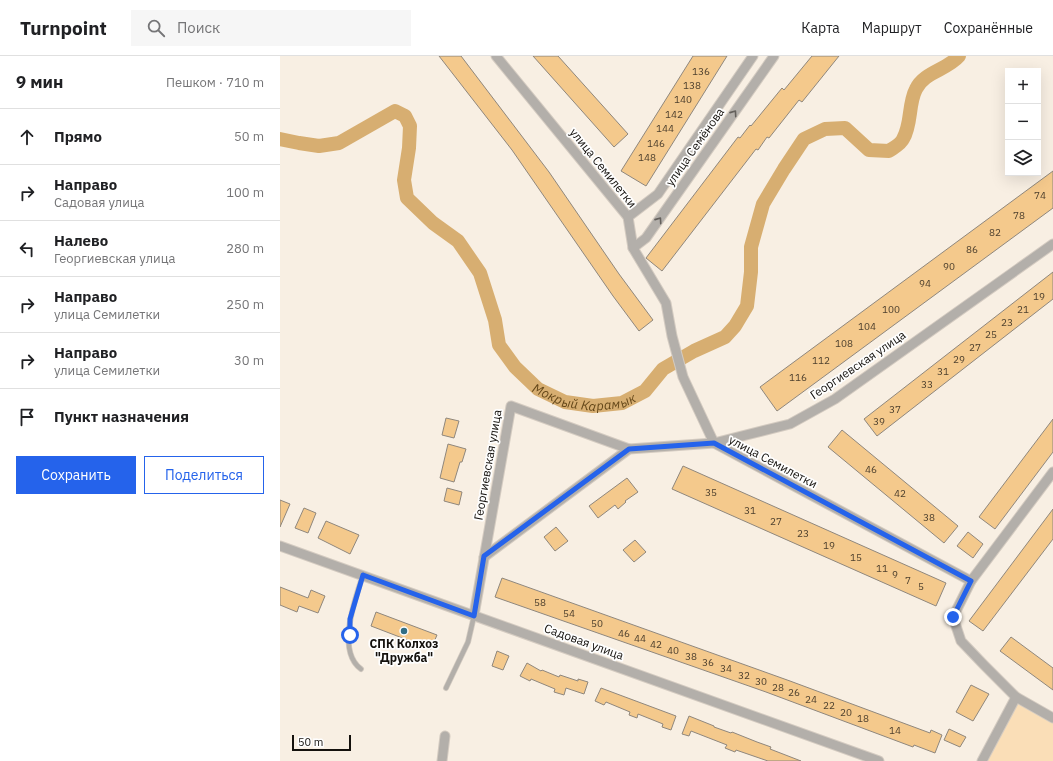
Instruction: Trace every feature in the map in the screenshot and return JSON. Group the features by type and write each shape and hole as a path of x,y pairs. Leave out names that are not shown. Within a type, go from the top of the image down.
{"street":[{"name":"улица Семилетки","path":"496,56 628,217 633,248 666,302 672,336 683,377 714,443 971,581"},
{"name":"улица Семёнова","path":"628,217 658,194 753,56"},
{"name":"улица Семёнова","path":"633,248 646,238 774,56"},
{"name":"Георгиевская улица","path":"474,616 511,406 629,449 714,443 790,424 835,399 1053,244"},
{"path":"484,556 629,449"},
{"path":"1053,472 971,581 953,617 961,641 1016,697 1053,718"},
{"name":"Садовая улица","path":"280,546 879,761"},
{"path":"982,761 1016,697"},
{"path":"442,761 445,736"}],"lane":[{"path":"361,669 352,659 349,651 350,619 363,575"},
{"path":"446,688 468,642 474,616"}],"shaded area":[{"path":"1016,700 1053,716 1053,761 984,761"}],"building":[{"path":"439,56 461,56 549,172 619,274 653,320 639,331 512,150"},
{"path":"533,56 558,56 628,134 614,147"},
{"path":"693,56 727,56 646,186 621,171"},
{"path":"812,56 839,56 802,102 799,100 769,138 767,137 758,150 756,149 662,271 646,258 738,137 740,138 750,125 751,126 782,88 784,90"},
{"path":"1053,171 1053,208 777,411 760,387"},
{"path":"1053,272 1053,299 877,436 864,419"},
{"path":"446,418 459,421 454,438 442,435"},
{"path":"1053,419 1053,452 995,529 979,517"},
{"path":"842,430 958,526 944,543 828,447"},
{"path":"448,444 466,449 454,482 440,478"},
{"path":"683,466 946,583 936,606 672,489"},
{"path":"627,478 638,492 625,501 626,502 618,509 615,505 598,518 589,506"},
{"path":"447,488 462,492 459,505 444,501"},
{"path":"280,500 290,504 280,527"},
{"path":"304,508 316,513 308,533 295,528"},
{"path":"1053,509 1053,539 983,631 969,621"},
{"path":"326,521 359,535 350,554 318,538"},
{"path":"556,527 568,541 555,551 544,537"},
{"path":"968,532 983,544 973,558 957,546"},
{"path":"635,540 646,552 634,562 623,550"},
{"path":"502,578 790,681 930,733 931,730 942,735 935,753 914,745 913,747 766,692 495,597"},
{"path":"280,587 308,598 311,590 325,596 318,613 299,606 297,612 280,605"},
{"name":"СПК Колхоз \"Дружба\"","path":"376,612 437,635 431,649 371,626"},
{"path":"1011,637 1053,668 1053,690 1000,651"},
{"path":"497,651 509,656 503,670 492,666"},
{"path":"527,663 541,671 542,670 559,677 560,675 578,681 578,679 588,682 584,694 566,688 564,695 554,692 555,689 531,679 530,681 520,676"},
{"path":"971,685 989,694 973,721 956,712"},
{"path":"601,688 676,716 671,730 662,727 663,724 638,714 637,718 629,715 630,712 606,702 604,705 595,701"},
{"path":"689,716 714,727 731,733 732,732 771,747 770,749 801,761 768,761 736,750 735,752 725,748 727,745 691,731 689,736 682,734"},
{"path":"949,729 966,737 960,747 944,740"}],"waterway":[{"name":"Мокрый Карамык","path":"280,139 319,146 339,143 395,111 405,116 410,126 409,148 404,180 407,198 433,223 458,241 480,273 495,320 499,345 515,367 538,389 565,402 593,406 622,403 645,391 663,369 694,351 725,337 735,326 747,306 751,272 751,247 763,204 804,139 825,129 845,128 869,150 889,151 901,143 906,133 912,101 916,89 920,83 930,75 954,61 959,56"}],"place":[{"name":"СПК Колхоз \"Дружба\"","path":"404,631"}],"route":[{"path":"350,635 350,619 363,575 474,616 484,556 629,449 714,443 971,581 953,617"}]}
